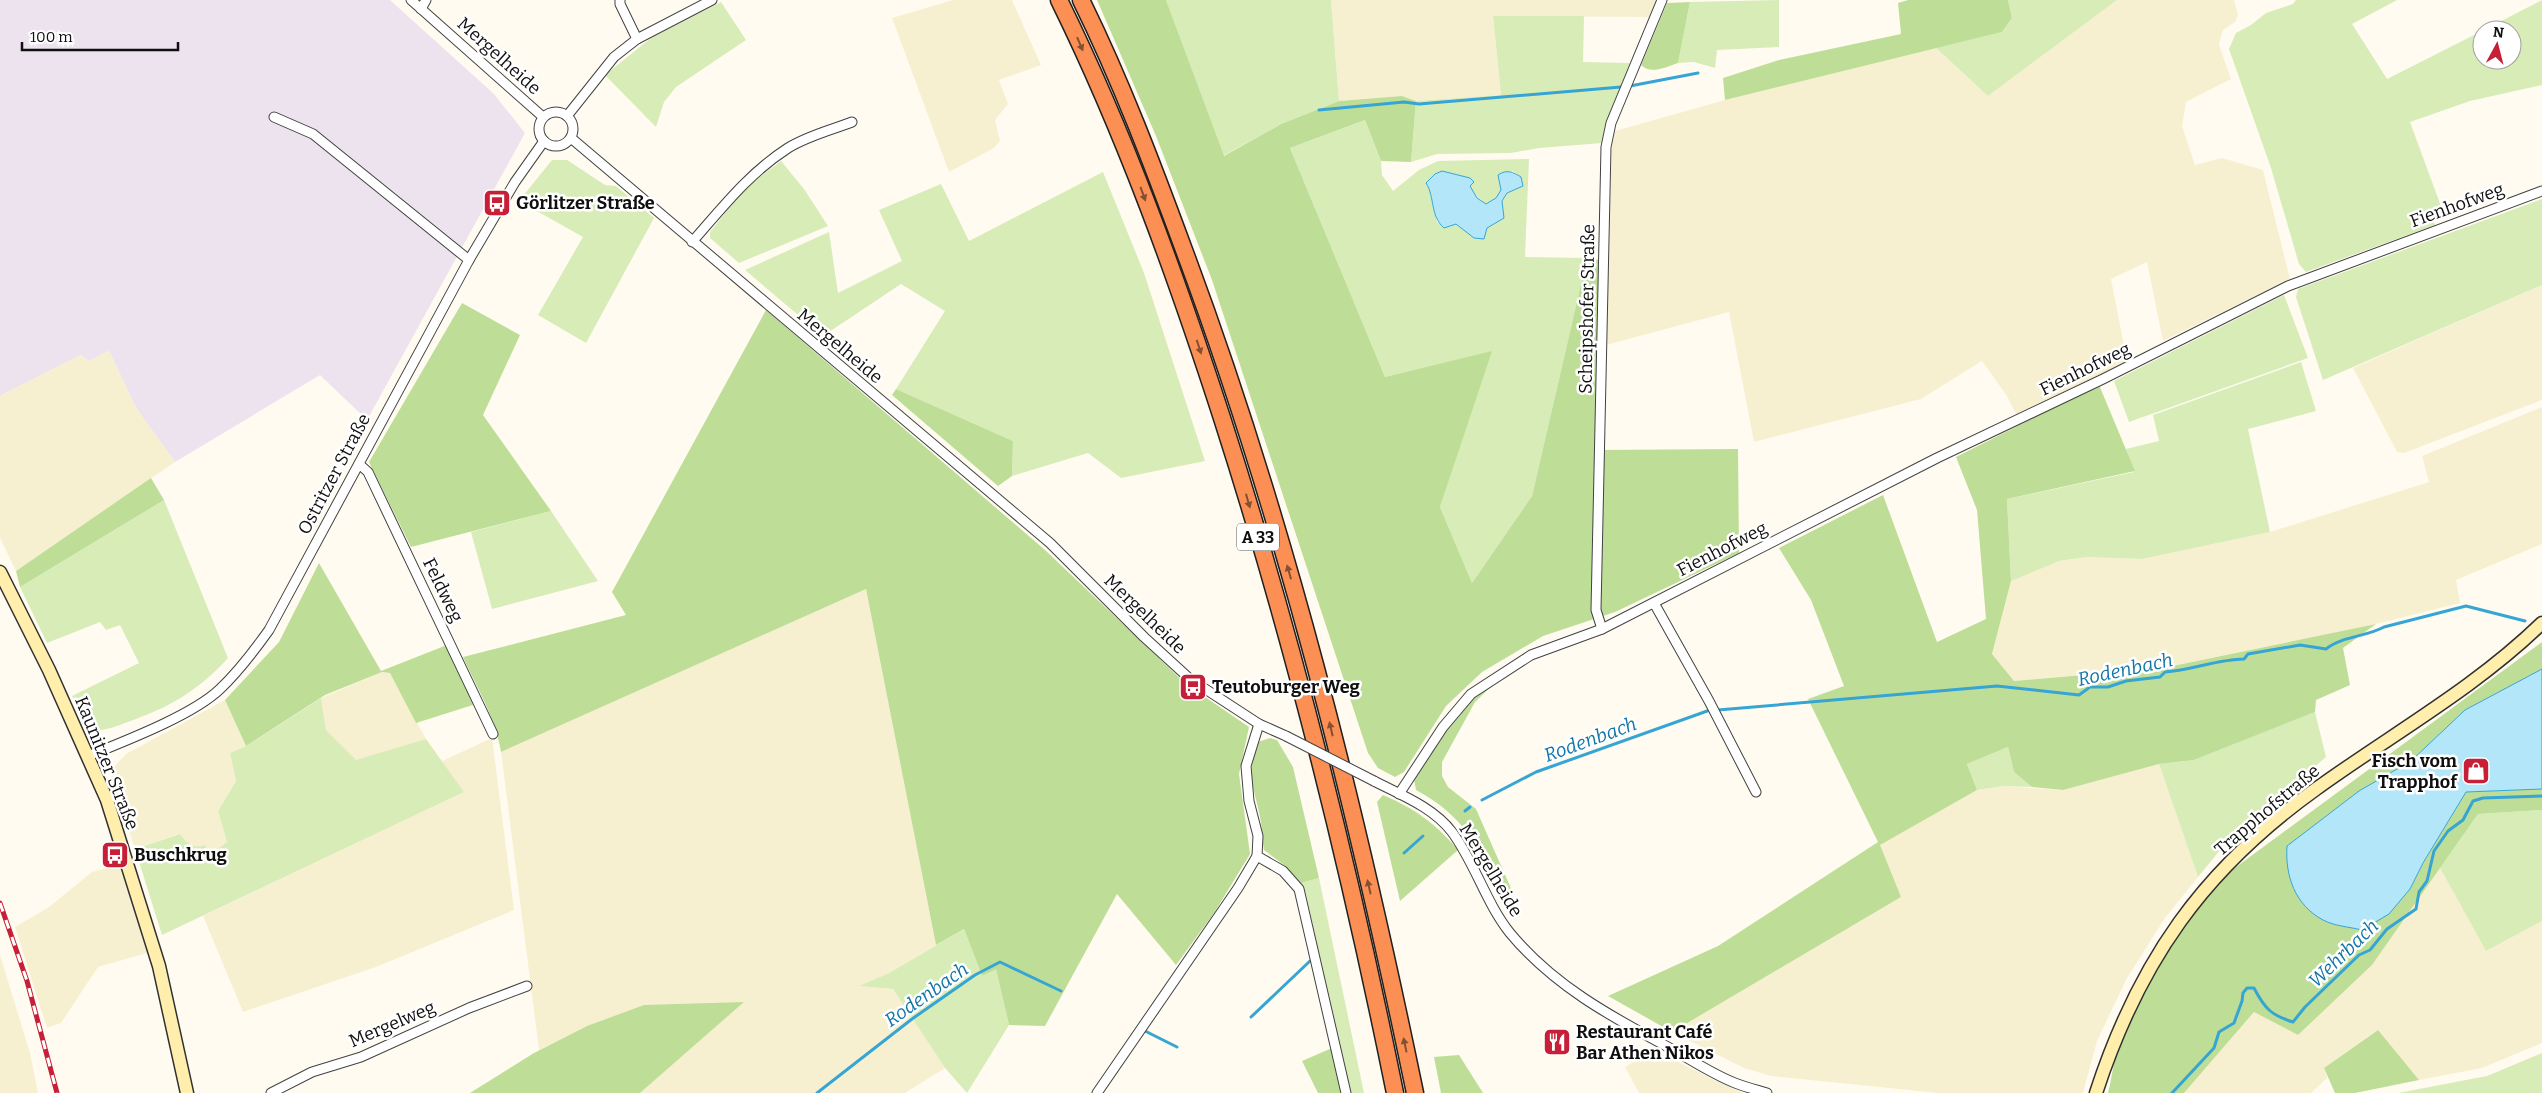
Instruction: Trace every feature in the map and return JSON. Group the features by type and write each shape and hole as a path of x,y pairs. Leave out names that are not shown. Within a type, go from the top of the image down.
{"highway":[{"name":"A 33","path":"1059,0 1135,172 1194,334 1246,495 1293,656 1323,776 1395,1093"},
{"name":"A 33","path":"1081,0 1153,165 1211,321 1264,486 1327,711 1396,1001 1415,1093"}],"street":[{"name":"Mergelheide","path":"411,0 543,117"},
{"path":"421,9 426,0"},
{"path":"620,0 620,4 637,39"},
{"path":"567,116 614,57 637,39 712,0"},
{"name":"Scheipshofer Straße","path":"1602,629 1596,610 1606,147 1611,123 1662,0"},
{"path":"558,112 567,116 573,129 570,138 558,146 544,141 539,132 543,117 558,112"},
{"path":"274,117 313,134 469,260"},
{"path":"692,242 742,184 760,169 800,141 852,122"},
{"name":"Mergelheide","path":"570,138 1050,543 1144,637 1190,679 1259,724 1426,807 1451,830 1466,853 1487,895 1509,932 1539,964 1603,1012 1734,1083 1767,1093"},
{"name":"Ostritzer Straße","path":"88,756 192,709 220,690 253,653 269,630 469,260 515,182 544,141"},
{"name":"Fienhofweg","path":"1399,794 1443,727 1471,694 1531,655 1602,629 1937,458 2103,379 2288,286 2542,191"},
{"name":"Feldweg","path":"358,464 368,472 493,734"},
{"name":"Kaunitzer Straße","path":"0,572 49,670 107,800 154,949 187,1093"},
{"path":"1654,602 1709,701 1756,792"},
{"name":"Trapphofstraße","path":"2096,1093 2111,1046 2142,979 2177,924 2224,867 2266,828 2316,790 2477,680 2542,624"},
{"path":"1097,1093 1238,888 1257,856 1258,836 1250,801 1246,766 1259,724"},
{"path":"1257,856 1283,870 1299,889 1346,1093"},
{"name":"Mergelweg","path":"271,1093 312,1072 361,1057 468,1008 528,986"}],"shaded area":[{"path":"0,0 390,0 494,94 525,133 367,420 320,375 175,462 136,408 109,351 89,361 81,355 0,396"},
{"path":"953,0 1012,0 1041,65 999,80 1008,104 995,120 1000,141 994,148 949,172 892,18"},
{"path":"1331,0 1658,0 1651,17 1493,16 1501,95 1416,101 1402,96 1339,101"},
{"path":"2117,0 2234,0 2238,15 2235,22 2223,30 2219,45 2231,79 2186,102 2182,126 2195,165 2222,158 2263,170 2290,279 2163,341 2147,262 2111,279 2127,361 2017,416 2007,396 1982,361 1921,399 1754,442 1729,312 1606,345 1612,139 1615,131 1725,100 1936,48 1988,96"},
{"path":"2542,285 2542,400 2404,453 2397,452 2353,368"},
{"path":"109,351 136,408 175,462 16,571 0,538 0,396 81,355 89,361"},
{"path":"2542,407 2542,544 2456,580 2460,603 2376,624 2163,668 2014,681 1992,654 2011,581 2036,569 2059,561 2086,557 2142,559 2270,532 2429,482 2422,456"},
{"path":"866,589 936,945 889,973 860,986 893,989 945,1068 905,1093 640,1093 744,1002 587,1026 539,1050 501,752"},
{"path":"382,672 390,673 426,739 356,761 326,730 321,698"},
{"path":"225,700 246,746 230,753 236,781 218,811 227,842 208,855 187,844 179,834 135,849 111,778 113,768 126,754"},
{"path":"492,738 514,910 376,967 243,1012 203,916 464,792 440,762"},
{"path":"2159,764 2198,877 2165,918 2127,978 2097,1041 2083,1093 1938,1093 1771,1076 1744,1068 1672,1032 1901,897 1879,845 1977,790 2004,786 2063,790"},
{"path":"121,864 147,953 98,967 61,1023 47,1028 15,927 49,907 92,872"},
{"path":"2440,868 2486,951 2542,921 2542,1043 2482,1068 2419,1080 2377,1030 2324,1068 2327,1078 2311,1093 2184,1093 2254,1012 2298,1035 2372,965"},
{"path":"0,955 30,1053 38,1093 0,1093"},
{"path":"1655,1050 1743,1093 1639,1093 1625,1067"}],"green space":[{"path":"1097,0 1166,0 1224,156 1281,124 1339,101 1402,96 1416,101 1411,162 1381,161 1365,120 1290,148 1385,377 1492,351 1440,507 1472,583 1532,496 1587,258 1599,260 1595,450 1738,449 1739,553 1615,612 1543,636 1482,672 1446,706 1404,772 1395,777 1378,768 1368,753 1212,280 1156,136"},
{"path":"1166,0 1331,0 1339,101 1281,124 1223,156"},
{"path":"1779,0 1779,47 1717,50 1715,68 1694,62 1678,63 1690,2"},
{"path":"1908,0 2008,0 2012,18 2002,32 1725,100 1723,78 1779,60 1901,34 1898,3"},
{"path":"2008,0 2117,0 1988,96 1936,48 2002,32 2012,18"},
{"path":"2296,0 2397,0 2352,24 2387,79 2472,36 2472,70 2522,70 2522,20 2503,20 2542,0 2542,85 2470,101 2410,122 2442,209 2431,214 2435,225 2306,272 2299,264 2271,168 2229,49 2236,33 2251,25 2266,13 2293,4"},
{"path":"721,2 746,40 676,87 664,102 656,127 605,75 651,38"},
{"path":"1690,2 1678,63 1654,70 1645,68 1641,65 1667,3"},
{"path":"1493,16 1584,16 1583,62 1630,63 1605,127 1602,143 1539,148 1511,153 1437,154 1411,162 1416,101 1501,95"},
{"path":"1365,120 1381,161 1382,175 1393,191 1419,170 1438,161 1529,159 1525,257 1587,258 1532,496 1472,583 1440,507 1491,352 1385,377 1290,148","holes":["1513,171 1521,177 1523,186 1507,193 1487,228 1484,239 1474,238 1456,224 1444,228 1437,222 1430,189 1455,174 1486,204 1496,198 1501,190 1498,175"]},
{"path":"552,160 567,160 605,185 616,186 654,218 586,343 538,315 583,237 519,201"},
{"path":"781,161 804,189 828,226 739,263 710,238 710,232 745,188"},
{"path":"1103,172 1144,273 1205,461 1121,478 1088,453 1012,476 1013,441 896,389 945,311 901,284 823,336 745,270 829,232 838,293 902,261 879,210 941,184 969,241"},
{"path":"2542,199 2542,285 2323,380 2296,297 2298,289"},
{"path":"2284,295 2308,358 2129,422 2114,381"},
{"path":"462,303 520,335 483,415 551,511 411,547 369,462"},
{"path":"766,310 1045,550 1186,684 1249,727 1239,774 1250,854 1214,913 1176,965 1117,894 1045,1026 1009,1025 996,969 982,976 964,929 936,945 866,589 501,752 495,728 463,657 626,615 612,592"},
{"path":"2301,362 2316,411 2248,429 2270,532 2142,559 2086,557 2059,561 2011,581 2007,499 2134,472 2126,449 2159,441 2153,415"},
{"path":"2099,385 2135,471 2007,499 2011,581 1992,654 2014,681 2163,668 2376,624 2343,648 2350,685 2316,700 2315,712 2194,760 2159,764 2063,790 2032,787 2014,772 2008,747 1967,764 1977,790 1880,845 1901,897 1672,1032 1608,996 1718,946 1878,842 1808,699 1844,686 1811,600 1779,548 1883,495 1937,642 1986,619 1977,510 1956,457"},
{"path":"896,389 1013,441 1012,476 998,486 892,395"},
{"path":"151,478 164,500 20,587 16,571"},
{"path":"164,500 228,658 193,690 168,705 113,727 100,730 91,729 86,725 72,696 139,663 120,625 106,630 100,622 47,643 20,587"},
{"path":"551,511 598,581 492,609 471,532"},
{"path":"319,563 381,671 447,645 476,704 416,723 390,673 382,672 325,695 246,746 225,700 279,642"},
{"path":"2542,642 2542,669 2465,710 2411,761 2359,791 2287,846 2410,889 2423,863 2466,792 2542,789 2542,810 2478,814 2372,965 2298,1035 2254,1012 2184,1093 2108,1093 2118,1048 2128,1023 2153,976 2181,931 2232,870"},
{"path":"1501,677 1475,702 1442,762 1442,776 1448,787 1476,809 1510,886 1512,895 1507,908 1490,871 1462,826 1434,801 1416,790 1414,779 1446,730 1473,697"},
{"path":"321,698 326,730 356,760 426,739 464,792 162,935 135,849 180,834 191,845 205,845 209,855 227,842 218,811 236,781 230,753 246,746"},
{"path":"2315,712 2326,757 2225,844 2198,877 2159,764 2194,760"},
{"path":"1270,738 1277,740 1293,767 1319,878 1301,883 1284,865 1264,850 1261,822 1252,782 1252,764 1258,742"},
{"path":"2008,747 2014,772 2032,787 2004,786 1977,790 1967,764"},
{"path":"1383,795 1405,805 1424,818 1458,850 1400,901 1377,802"},
{"path":"2542,810 2542,921 2486,951 2440,868 2478,814"},
{"path":"1319,878 1364,1093 1349,1093 1306,894 1301,883"},
{"path":"964,929 982,976 996,968 1009,1025 967,1093 945,1068 893,989 859,986 889,973"},
{"path":"744,1002 640,1093 470,1093 534,1053 587,1026 644,1005"},
{"path":"2378,1030 2419,1080 2355,1093 2335,1093 2324,1068"},
{"path":"1332,1048 1343,1093 1318,1093 1302,1061"},
{"path":"2542,1053 2542,1093 2398,1093 2487,1076"},
{"path":"1459,1055 1483,1093 1441,1093 1434,1057"}],"water":[{"path":"1442,171 1470,178 1474,182 1470,186 1477,198 1486,204 1496,198 1501,190 1498,175 1501,173 1510,172 1518,175 1521,177 1523,186 1507,193 1502,201 1504,218 1487,228 1484,239 1474,238 1456,224 1444,228 1437,218 1426,183 1435,174"},
{"path":"2542,669 2542,789 2466,792 2423,863 2410,889 2389,914 2362,930 2327,922 2313,914 2299,898 2290,879 2287,846 2359,791 2411,761 2465,710"}],"waterway":[{"path":"1630,86 1698,73"},
{"path":"1319,110 1404,102 1419,104 1621,87"},
{"name":"Rodenbach","path":"1718,710 1997,686 2079,695 2090,687 2108,687 2126,681 2160,677 2165,672 2244,659 2248,654 2300,645 2326,649 2339,641 2370,633 2384,627 2466,606 2525,621"},
{"name":"Rodenbach","path":"1482,800 1536,772 1710,710"},
{"name":"Wehrbach","path":"2172,1093 2214,1048 2219,1032 2234,1023 2243,993 2247,988 2254,988 2265,1006 2274,1014 2293,1022 2305,1007 2359,955 2370,950 2387,929 2416,909 2419,892 2427,881 2434,851 2448,831 2463,820 2473,801 2483,798 2542,796"},
{"name":"Rodenbach","path":"1465,811 1470,807"},
{"name":"Rodenbach","path":"1404,853 1423,836"},
{"name":"Rodenbach","path":"1251,1017 1310,961"},
{"name":"Rodenbach","path":"817,1093 912,1019 975,975 1000,962 1061,991"},
{"name":"Rodenbach","path":"1145,1031 1177,1047"}],"railway":[{"path":"0,903 27,981 57,1093"}],"place":[{"name":"Görlitzer Straße","path":"497,203"},
{"name":"Teutoburger Weg","path":"1193,687"},
{"name":"Fisch vom Trapphof","path":"2476,771"},
{"name":"Buschkrug","path":"115,855"},
{"name":"Restaurant Café Bar Athen Nikos","path":"1557,1042"}]}
